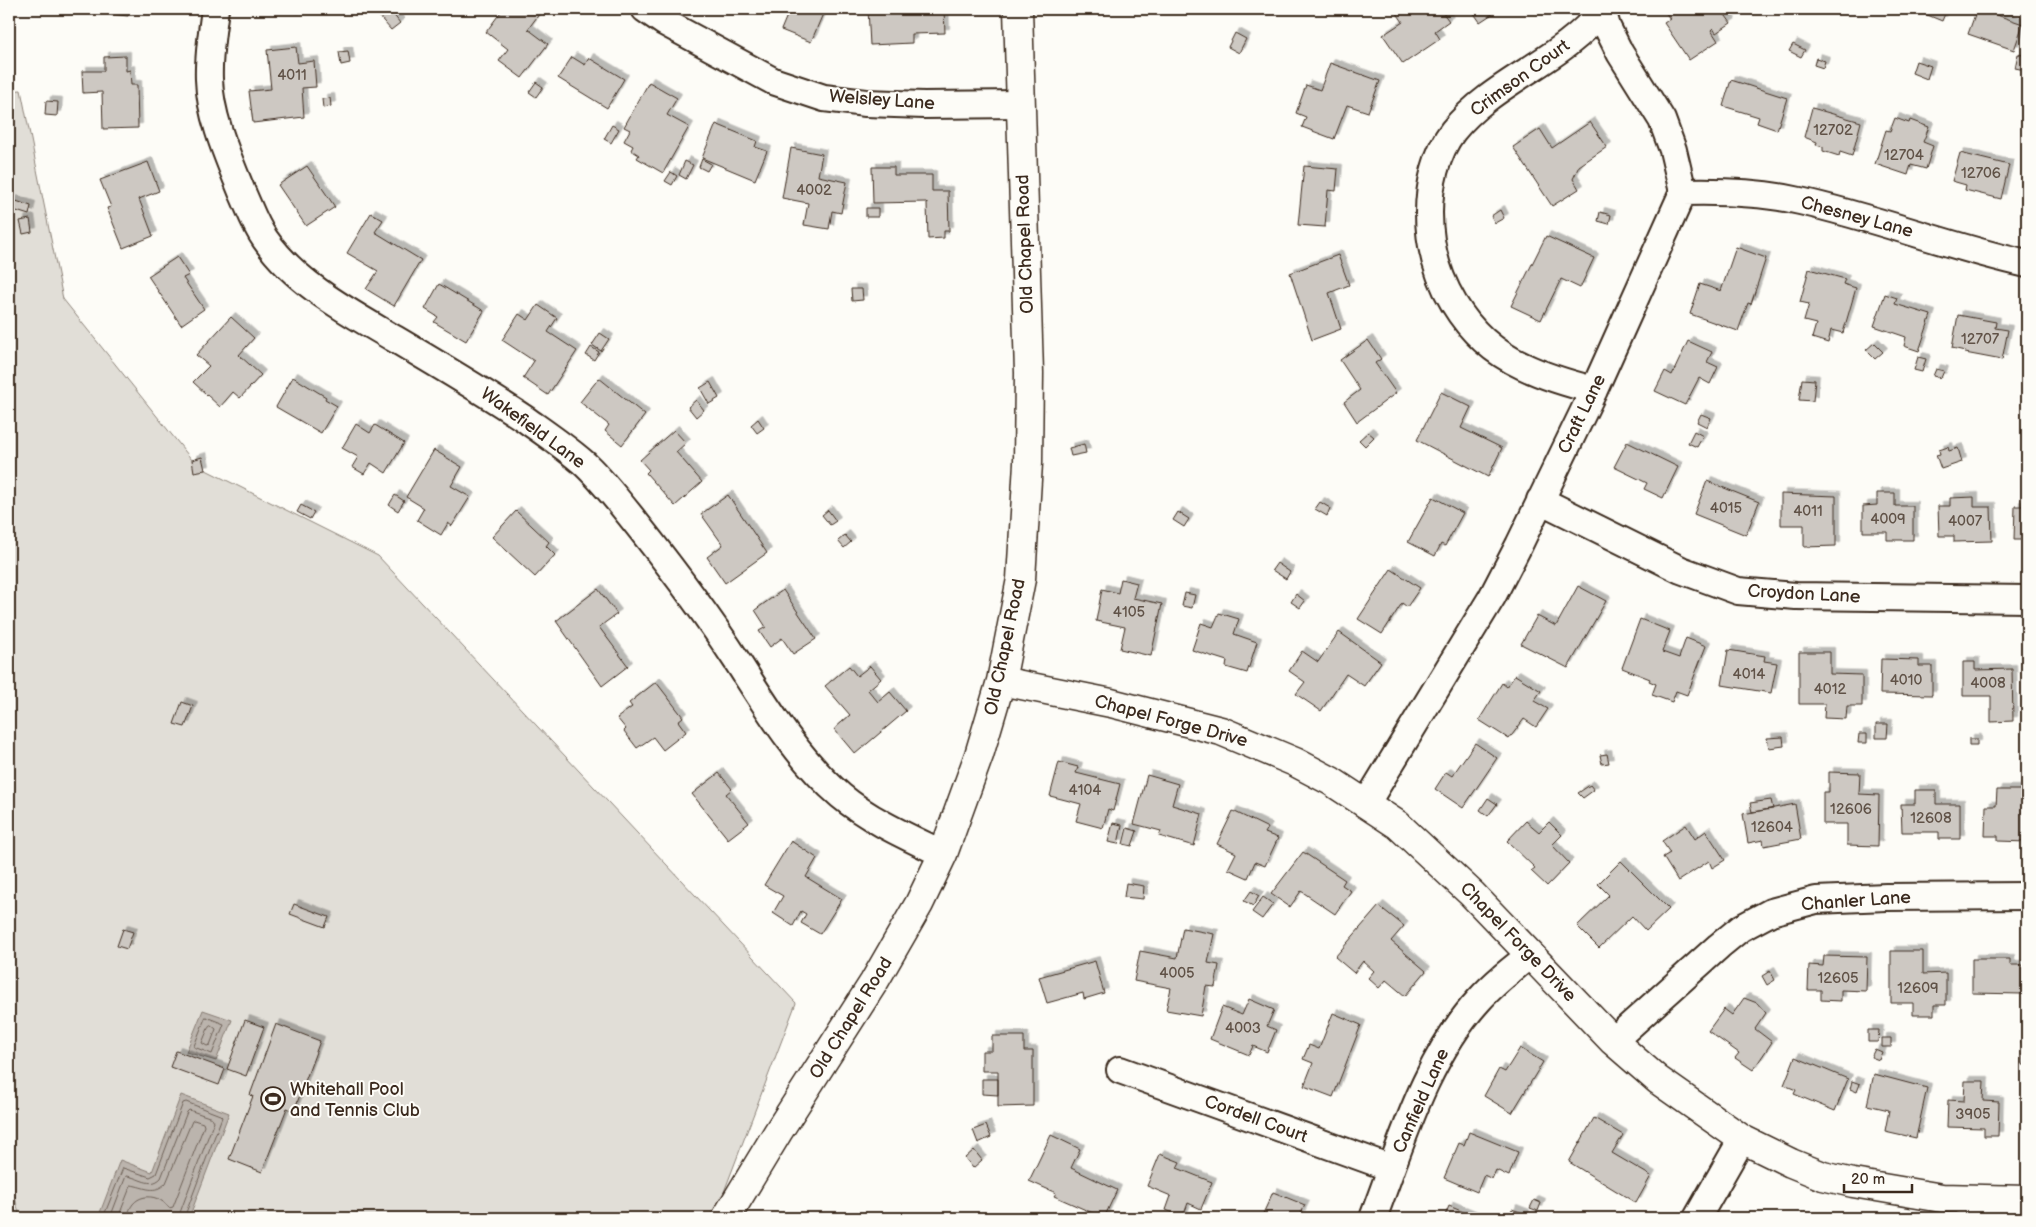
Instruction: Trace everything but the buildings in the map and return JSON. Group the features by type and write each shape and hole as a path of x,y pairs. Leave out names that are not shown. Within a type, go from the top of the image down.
{"street":[{"name":"Wakefield Lane","path":"215,9 210,42 209,81 215,114 230,162 251,213 265,239 283,260 317,291 351,313 480,388 559,442 588,467 659,552 729,648 807,762 841,795 860,810 880,823 943,854"},
{"name":"Old Chapel Road","path":"726,1218 898,942 943,854 979,755 1001,682 1021,579 1028,463 1029,373 1018,9"},
{"path":"1602,9 1620,53 1662,120 1674,150 1683,192"},
{"name":"Crimson Court","path":"1594,390 1558,380 1521,365 1495,349 1458,313 1434,259 1429,226 1429,196 1442,150 1452,132 1520,75 1580,35 1602,9"},
{"name":"Welsley Lane","path":"660,13 773,81 824,98 866,103 924,105 1021,104"},
{"name":"Chesney Lane","path":"1683,192 1725,191 1799,201 1875,221 1986,255 2027,264"},
{"name":"Craft Lane","path":"1366,804 1492,597 1519,545 1594,390 1683,192"},
{"name":"Croydon Lane","path":"1540,500 1680,570 1738,591 1796,596 2027,599"},
{"name":"Chapel Forge Drive","path":"1001,682 1111,703 1222,731 1295,762 1330,781 1398,825 1530,955 1613,1041 1658,1080 1742,1139 1823,1176 1970,1209 2027,1200"},
{"name":"Chanler Lane","path":"1613,1041 1741,928 1772,912 1816,900 1886,897 2027,896"},
{"name":"Canfield Lane","path":"1373,1218 1391,1168 1432,1070 1446,1044 1482,996 1530,955"},
{"name":"Cordell Court","path":"1120,1070 1391,1168"},
{"path":"1697,1218 1742,1139"}],"shaded area":[{"name":"Whitehall Pool and Tennis Club","path":"21,90 63,299 196,465 378,556 796,1003 714,1218 20,1218 9,1174 9,91"}],"water":[{"path":"203,1010 232,1020 216,1061 186,1052"},
{"path":"181,1095 229,1113 189,1218 158,1218 148,1215 146,1218 98,1218 120,1160 152,1172"}],"place":[{"name":"Whitehall Pool and Tennis Club","path":"273,1099"}]}
